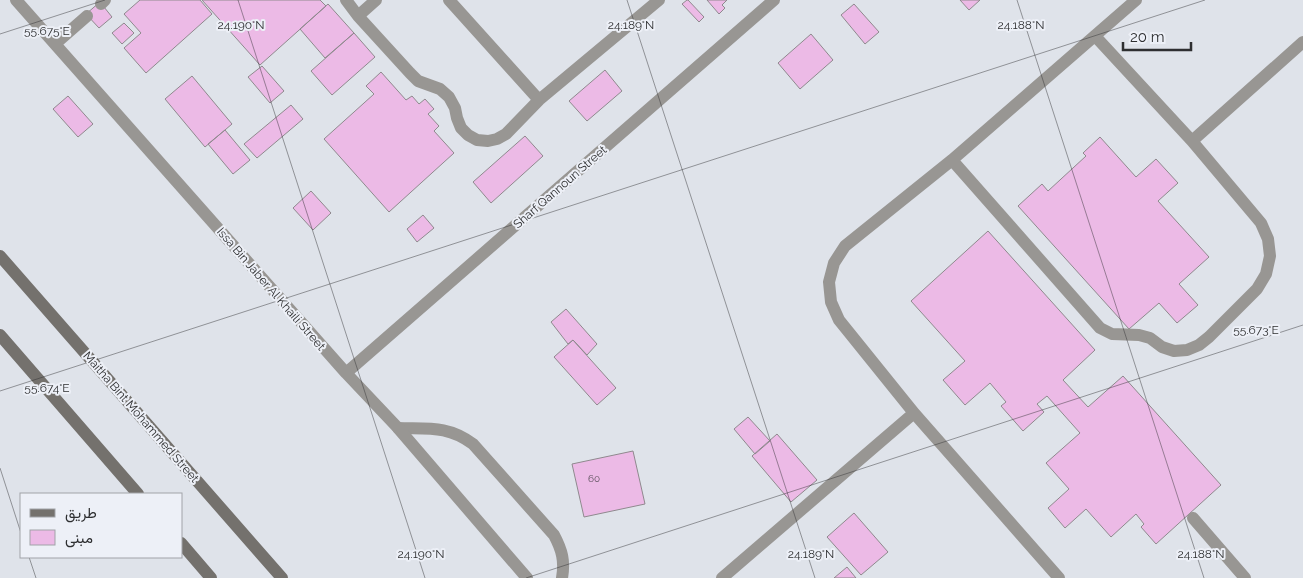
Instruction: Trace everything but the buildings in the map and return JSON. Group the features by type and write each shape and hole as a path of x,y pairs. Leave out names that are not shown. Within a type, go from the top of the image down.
{"main road":[{"name":"Maitha Bint Mohammed Street","path":"0,256 282,578"},
{"path":"0,335 137,493"},
{"path":"182,545 211,578"}],"street":[{"name":"Issa Bin Jaber Al Khaili Street","path":"16,0 346,373 398,428 527,578"},
{"path":"346,0 358,16 418,80 440,89 449,97 455,108 461,128 468,135 477,140 488,141 498,139 506,134 539,100 659,0"},
{"path":"358,16 376,0"},
{"path":"449,0 539,100"},
{"name":"Sharf Qannoun Street","path":"346,373 774,0"},
{"path":"1059,578 914,413 839,320 831,302 829,282 834,263 845,246 952,160 1136,0"},
{"path":"55,44 87,16"},
{"path":"952,160 1100,328 1112,334 1139,335 1150,338 1162,347 1174,350 1187,350 1199,345 1209,337 1257,289 1266,274 1270,256 1268,239 1261,223 1192,141 1095,36"},
{"path":"1192,141 1303,42"},
{"path":"722,578 914,413"},
{"path":"398,428 444,430 459,435 473,444 554,535 560,545 563,556 562,578"},
{"path":"1193,518 1245,578"}]}
